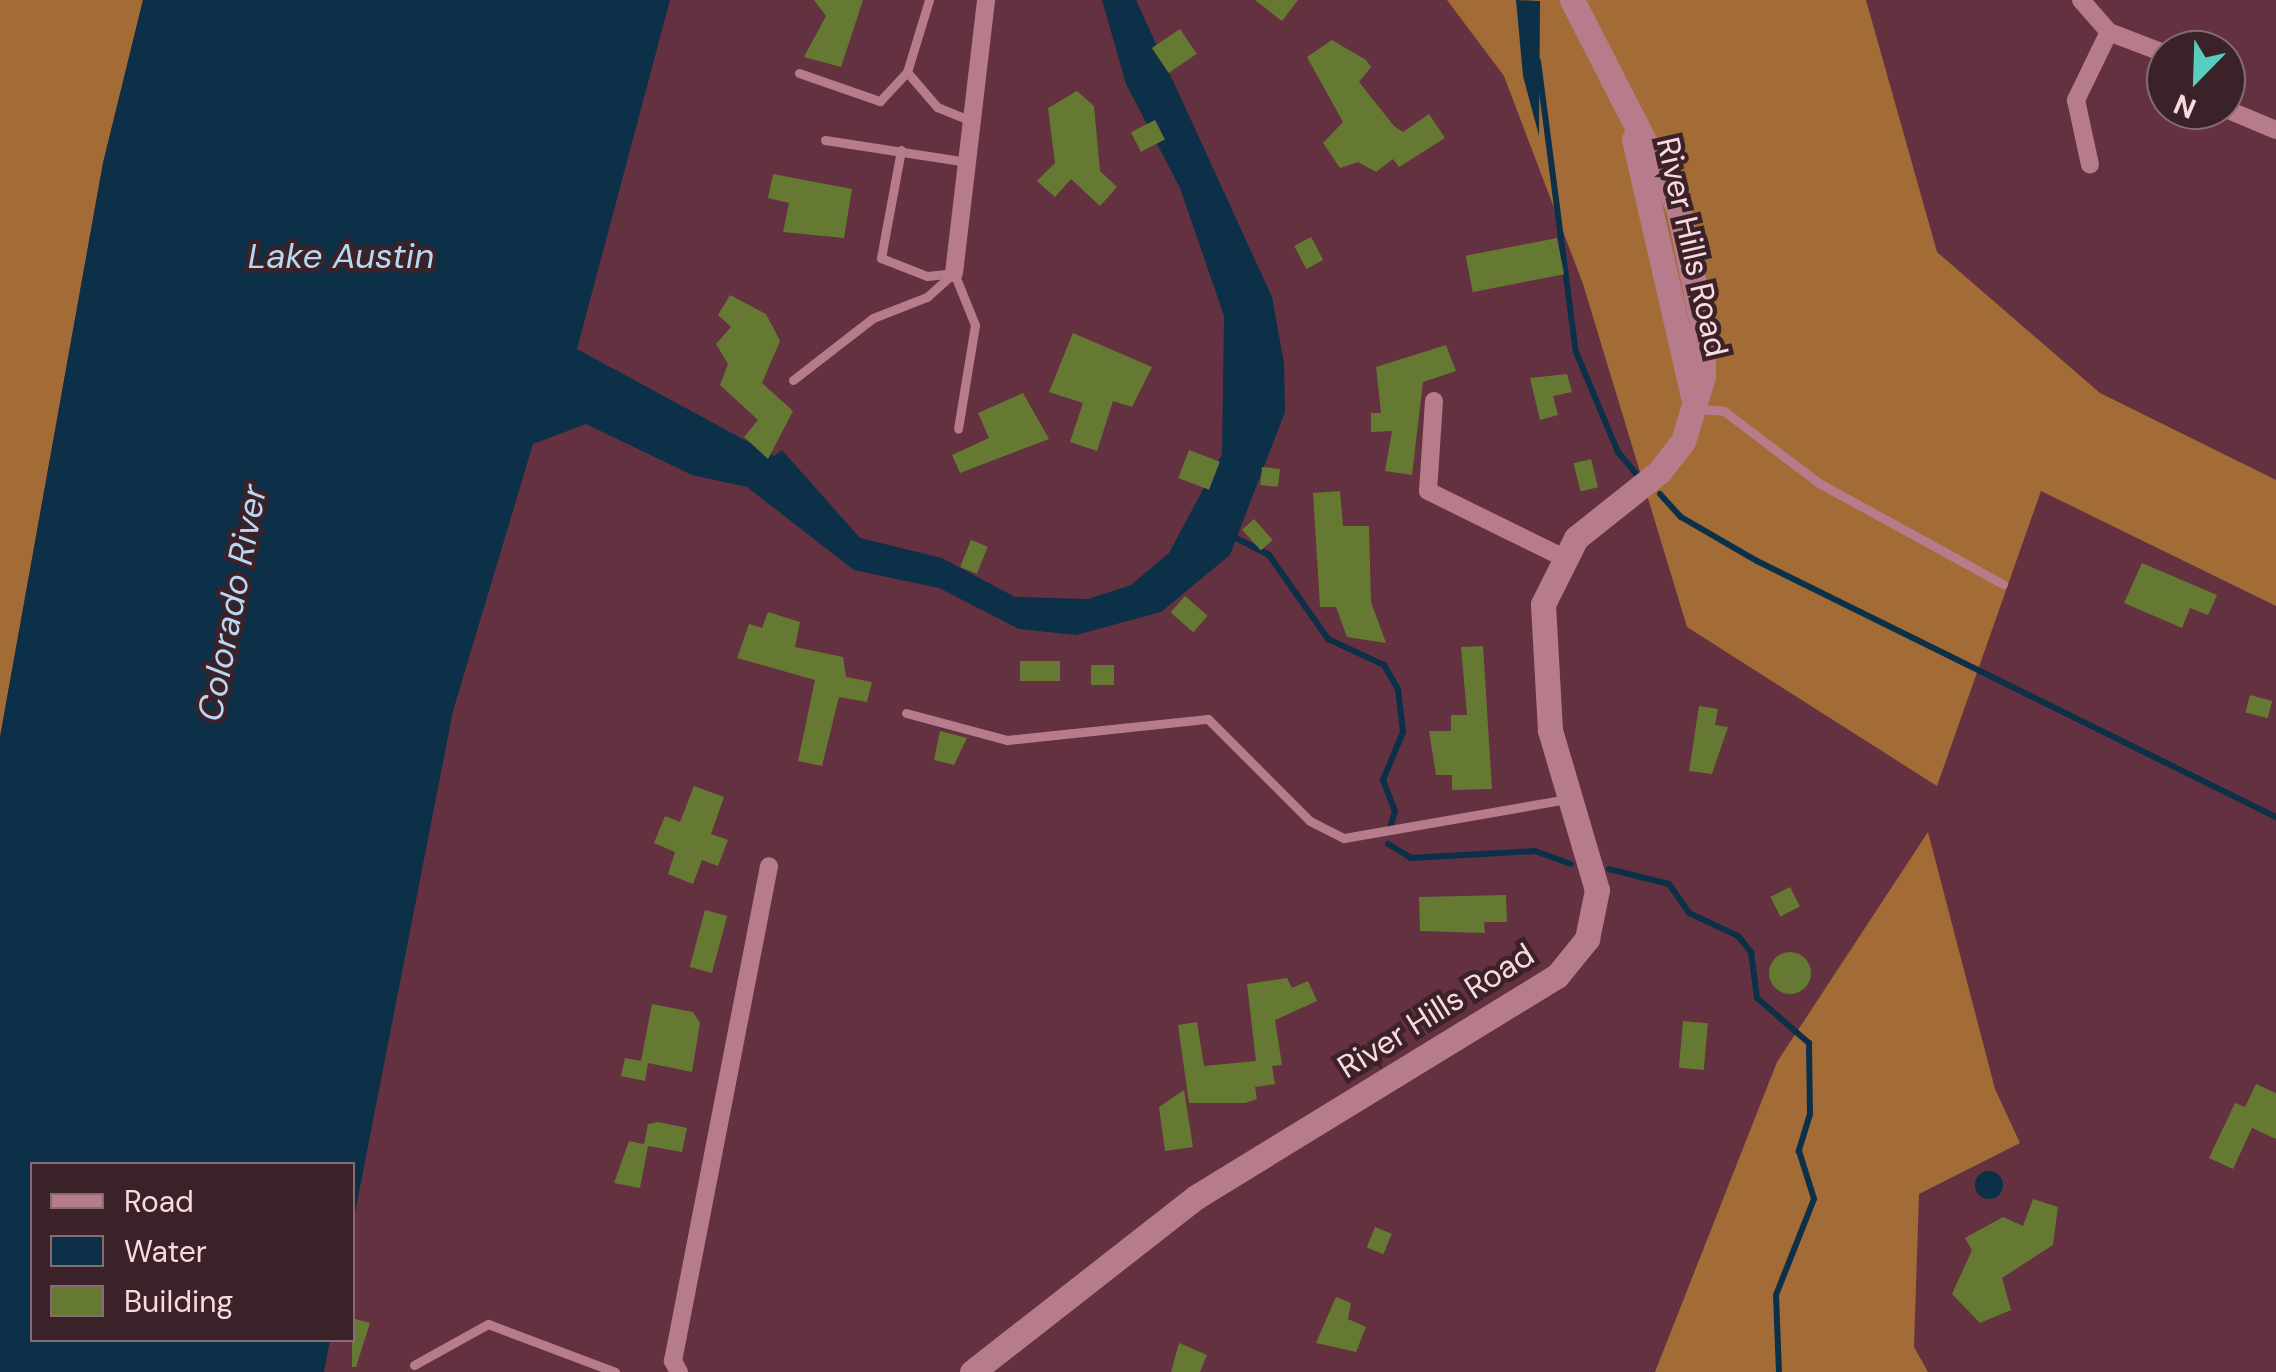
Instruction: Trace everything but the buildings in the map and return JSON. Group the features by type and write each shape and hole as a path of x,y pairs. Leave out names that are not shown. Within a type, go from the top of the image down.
{"street":[{"path":"954,272 986,0"},
{"name":"River Hills Road","path":"972,1372 1196,1198 1572,962 1597,890 1543,689 1543,604 1562,558 1659,472 1696,409 1625,100 1572,0"},
{"path":"2081,0 2109,32 2146,46"},
{"path":"2090,165 2076,100 2109,32"},
{"path":"2246,117 2276,130"},
{"path":"1434,401 1428,491 1562,558"},
{"path":"679,1372 674,1361 769,866"}],"lane":[{"path":"799,73 880,101 907,72 928,0"},
{"path":"907,72 937,106 972,120"},
{"path":"825,140 967,162"},
{"path":"901,150 881,258 927,276 954,272"},
{"path":"793,380 872,318 927,297 954,272"},
{"path":"954,272 974,325 958,429"},
{"path":"1696,409 1724,411 1819,483 2002,584"},
{"path":"906,714 1006,740 1208,719 1310,821 1344,838 1570,798"},
{"path":"414,1365 488,1324 615,1372"}],"shaded area":[{"path":"0,0 143,0 103,163 0,737"},
{"path":"1447,0 1866,0 1937,252 2100,393 2276,480 2276,606 2041,491 1937,786 1687,627 1583,284 1504,76"},
{"path":"1928,832 1995,1089 2020,1143 1919,1194 1914,1347 1928,1372 1655,1372 1777,1062"}],"water":[{"name":"Lake Austin","path":"143,0 670,0 577,349 774,456 782,450 860,538 942,558 1015,597 1088,599 1131,585 1169,553 1222,454 1224,316 1180,188 1126,84 1102,0 1136,0 1272,297 1284,363 1285,412 1230,555 1161,612 1076,635 1019,629 939,588 854,570 747,487 692,475 586,424 533,444 453,711 355,1213 355,1162 30,1162 30,1342 330,1342 324,1372 0,1372 0,737 103,163"},
{"path":"1516,0 1540,1 1539,136 1523,76"},
{"path":"1989,1171 1999,1175 2003,1185 1999,1195 1989,1199 1979,1195 1975,1185 1979,1175"}],"waterway":[{"path":"1538,61 1576,352 1618,452 1638,476"},
{"path":"1660,494 1681,517 1757,561 2276,817"},
{"path":"1230,535 1269,555 1328,639 1384,665 1398,689 1403,732 1383,780 1395,811 1390,827"},
{"path":"1388,844 1411,858 1535,851 1571,864"},
{"path":"1609,869 1669,884 1689,913 1738,936 1751,952 1757,998 1809,1043 1810,1114 1799,1151 1814,1199 1776,1295 1779,1372"}],"water label":[{"name":"Colorado River","path":"232,603"}]}
